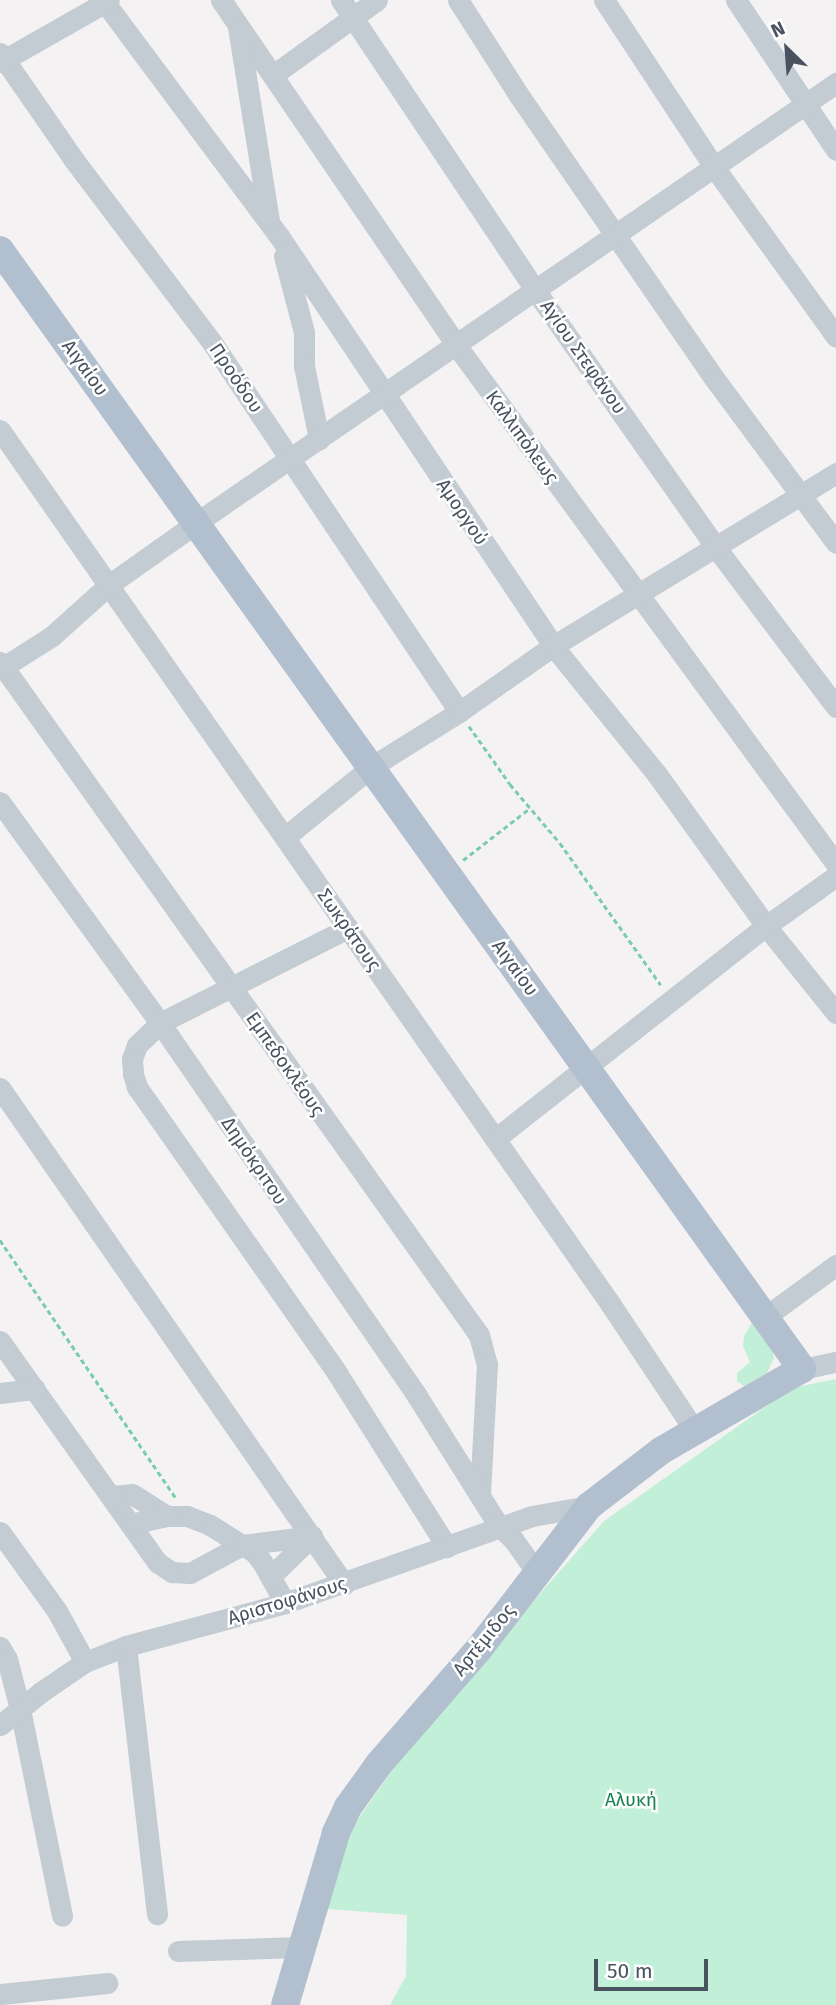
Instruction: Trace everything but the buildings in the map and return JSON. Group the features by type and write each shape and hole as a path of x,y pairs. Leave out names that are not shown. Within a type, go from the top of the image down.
{"main road":[{"name":"Αιγαίου","path":"0,250 802,1369"},
{"name":"Αρτέμιδος","path":"285,2005 327,1858 348,1807 379,1763 478,1650 589,1506 632,1470 802,1369"}],"street":[{"name":"Καλλιπόλεως","path":"221,0 456,345 734,729 836,864"},
{"path":"237,0 237,23 270,225 288,266 304,332 304,366 319,439"},
{"path":"273,75 347,8 377,0"},
{"path":"458,0 714,378 836,544"},
{"path":"604,0 714,167 836,337"},
{"path":"736,0 836,149"},
{"path":"1,58 106,1"},
{"name":"Αμοργού","path":"106,1 270,225 553,646 656,773 766,926 836,1013"},
{"name":"Αγίου Στεφάνου","path":"347,8 536,290 714,545 836,707"},
{"name":"Προόδου","path":"1,58 213,344 459,712"},
{"path":"1,666 72,621 110,584 196,523 836,83"},
{"name":"Σωκράτους","path":"0,430 110,584 695,1431"},
{"path":"285,837 371,767 459,712 553,646 714,545 836,473"},
{"name":"Εμπεδοκλέους","path":"1,666 483,1343 487,1364 480,1492"},
{"name":"Δημόκριτου","path":"0,802 160,1023 480,1492 499,1526 513,1539 537,1573"},
{"path":"495,1139 673,1002 766,926 836,876"},
{"path":"348,928 232,989 160,1023 137,1045 132,1059 137,1087 279,1288 401,1470 447,1547"},
{"path":"0,1088 344,1584"},
{"path":"765,1317 836,1265"},
{"path":"0,1343 158,1563 181,1574 209,1565 242,1545 312,1536"},
{"path":"802,1369 836,1362"},
{"path":"0,1393 34,1390"},
{"path":"111,1496 132,1494 167,1516"},
{"name":"Αριστοφάνους","path":"0,1725 85,1662 127,1646 344,1584 499,1526 563,1509 589,1506"},
{"path":"130,1524 167,1516 197,1518 254,1552 285,1603"},
{"path":"0,1532 57,1611 85,1662"},
{"path":"271,1576 312,1536"},
{"path":"127,1646 157,1914"},
{"path":"0,1647 7,1659 20,1709 62,1916"},
{"path":"178,1951 301,1947"},
{"path":"2,1997 107,1983"}],"path":[{"path":"459,712 560,843 673,1002"},
{"path":"447,873 530,807"},
{"path":"0,1240 159,1475 181,1504 197,1518"}],"green space":[{"path":"753,1321 772,1349 774,1358 767,1373 744,1386 737,1381 737,1373 750,1362 743,1346 744,1336"},
{"name":"Αλυκή","path":"836,1379 836,2005 390,2005 406,1976 407,1915 328,1909 337,1849 421,1729 604,1521 792,1388"}]}
